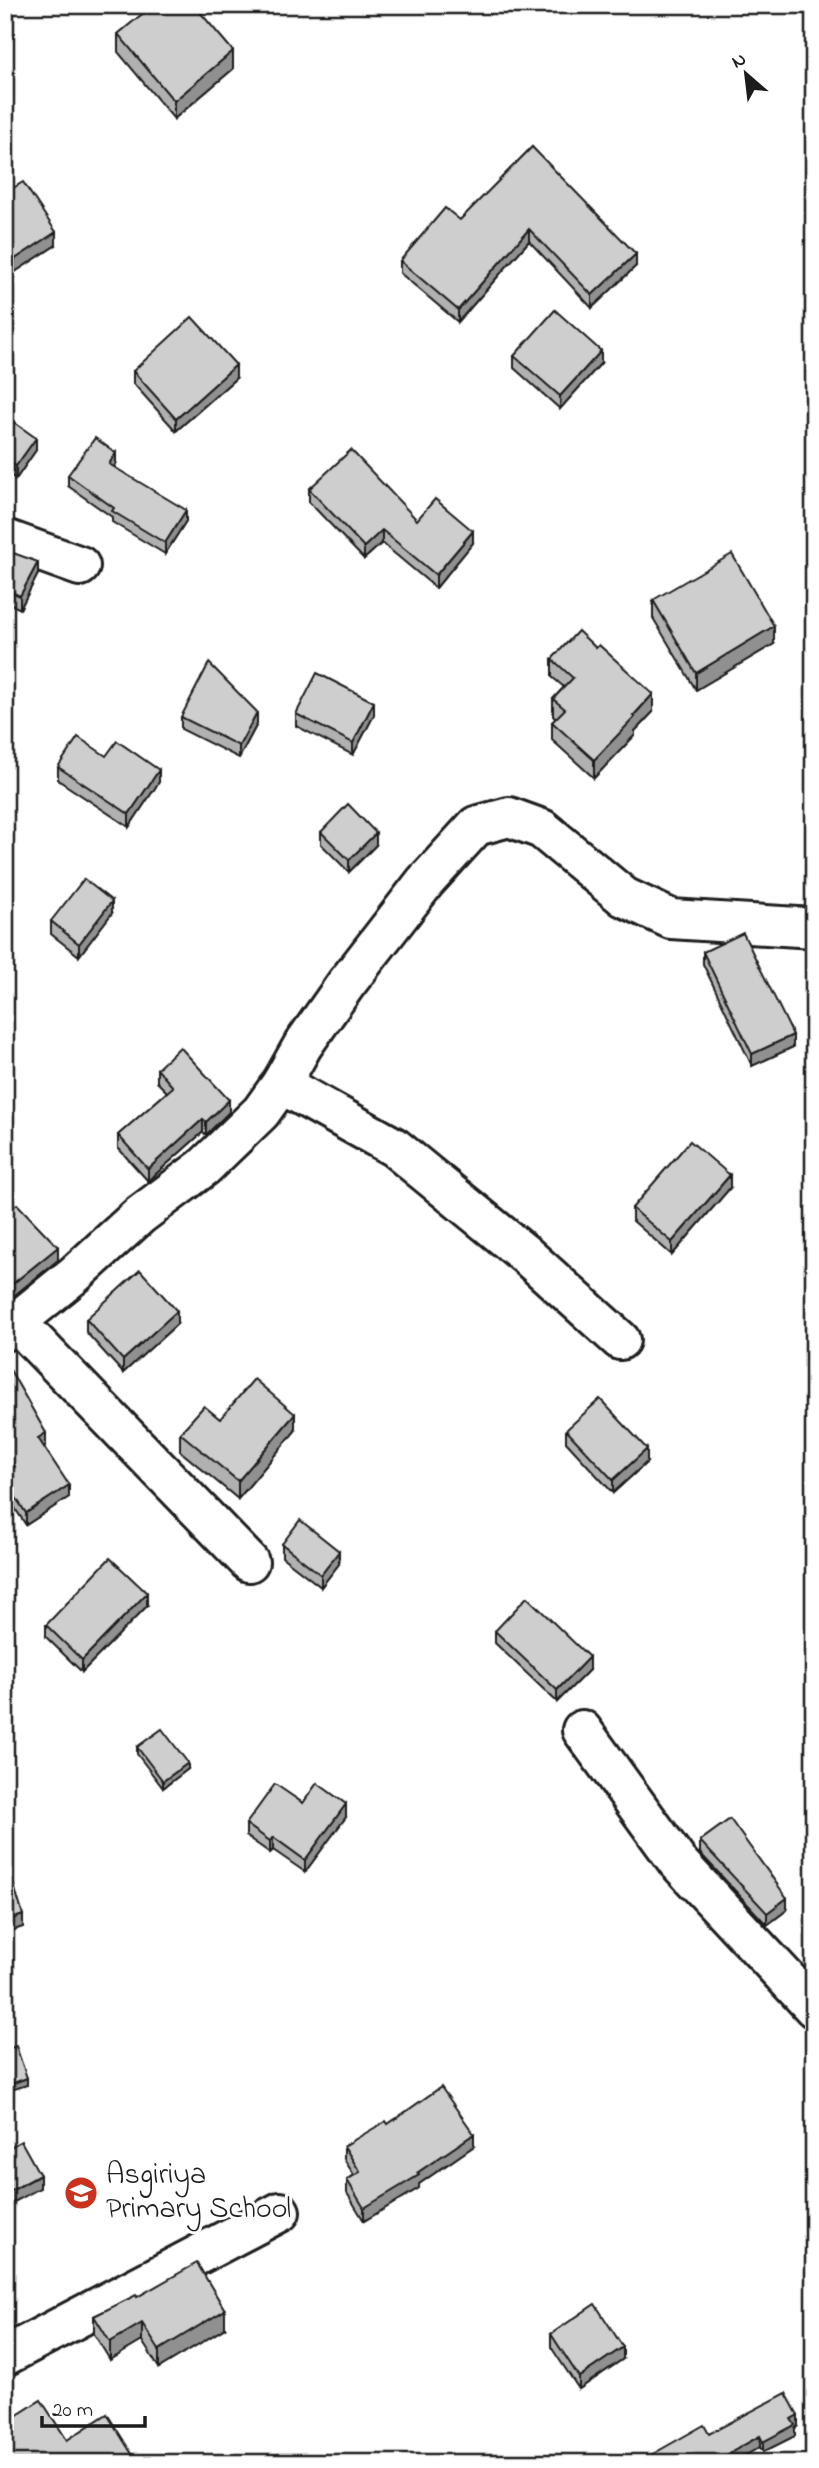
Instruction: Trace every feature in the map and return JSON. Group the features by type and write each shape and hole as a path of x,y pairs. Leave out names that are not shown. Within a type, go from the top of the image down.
{"street":[{"path":"5,540 80,566"},
{"path":"249,1562 11,1327 140,1215 204,1167 261,1112 346,984 425,882 476,826 509,817 542,829 624,897 671,919 814,928"},
{"path":"281,1084 394,1147 526,1255 620,1340"},
{"path":"582,1730 677,1861 814,2008"},
{"path":"5,2356 280,2212"}],"building":[{"path":"153,5 194,5 233,51 174,101 118,34"},
{"path":"532,147 636,254 592,295 529,229 458,310 400,261 445,208 460,220"},
{"path":"23,182 56,232 12,261 5,251 5,193"},
{"path":"555,310 601,351 560,396 514,356"},
{"path":"192,317 236,365 176,419 133,371"},
{"path":"5,416 36,438 16,466 5,459"},
{"path":"95,438 116,453 109,464 186,510 165,543 112,511 114,508 68,475"},
{"path":"351,450 417,520 435,499 473,531 436,575 382,530 364,547 309,489"},
{"path":"5,550 38,562 20,596 5,589"},
{"path":"732,554 774,626 696,673 653,600"},
{"path":"578,631 596,648 599,645 653,694 594,760 552,722 565,709 553,699 573,678 552,659"},
{"path":"209,663 257,712 239,746 181,717"},
{"path":"317,673 374,702 353,743 296,714"},
{"path":"78,737 106,756 117,741 159,770 129,814 58,767"},
{"path":"348,804 376,833 349,860 321,832"},
{"path":"84,879 112,901 79,944 51,921"},
{"path":"743,933 793,1035 752,1054 703,952"},
{"path":"180,1047 229,1100 206,1122 203,1119 148,1169 118,1135 173,1087 157,1069"},
{"path":"690,1141 730,1175 672,1242 632,1208"},
{"path":"17,1204 58,1247 5,1290 5,1214"},
{"path":"140,1270 177,1311 123,1360 86,1319"},
{"path":"10,1370 46,1433 38,1438 69,1485 26,1513 5,1481 5,1473 15,1467 5,1450 5,1373"},
{"path":"254,1379 295,1414 238,1481 180,1433 204,1406 220,1419"},
{"path":"600,1399 647,1449 613,1480 566,1430"},
{"path":"300,1520 339,1551 321,1575 282,1544"},
{"path":"110,1558 147,1593 82,1660 46,1625"},
{"path":"527,1597 589,1657 557,1690 495,1631"},
{"path":"162,1729 188,1763 163,1781 137,1747"},
{"path":"317,1783 346,1804 305,1860 273,1837 270,1841 246,1824 275,1784 303,1803"},
{"path":"730,1819 787,1898 767,1913 700,1841"},
{"path":"11,1876 23,1915 5,1921 5,1878"},
{"path":"16,2046 27,2078 5,2086 5,2050"},
{"path":"441,2087 474,2134 417,2173 419,2175 364,2208 347,2180 360,2172 344,2146 386,2121 388,2124"},
{"path":"21,2141 40,2175 5,2194 5,2150"},
{"path":"197,2263 225,2310 159,2350 142,2323 110,2342 94,2316 136,2295 137,2297"},
{"path":"595,2304 623,2347 579,2377 551,2334"},
{"path":"786,2393 798,2415 791,2419 795,2425 763,2442 760,2436 712,2463 637,2463 704,2425 709,2434"},
{"path":"41,2400 67,2440 107,2414 137,2462 144,2457 148,2463 5,2463 5,2423"}],"place":[{"name":"Asgiriya Primary School","path":"81,2193"}]}
